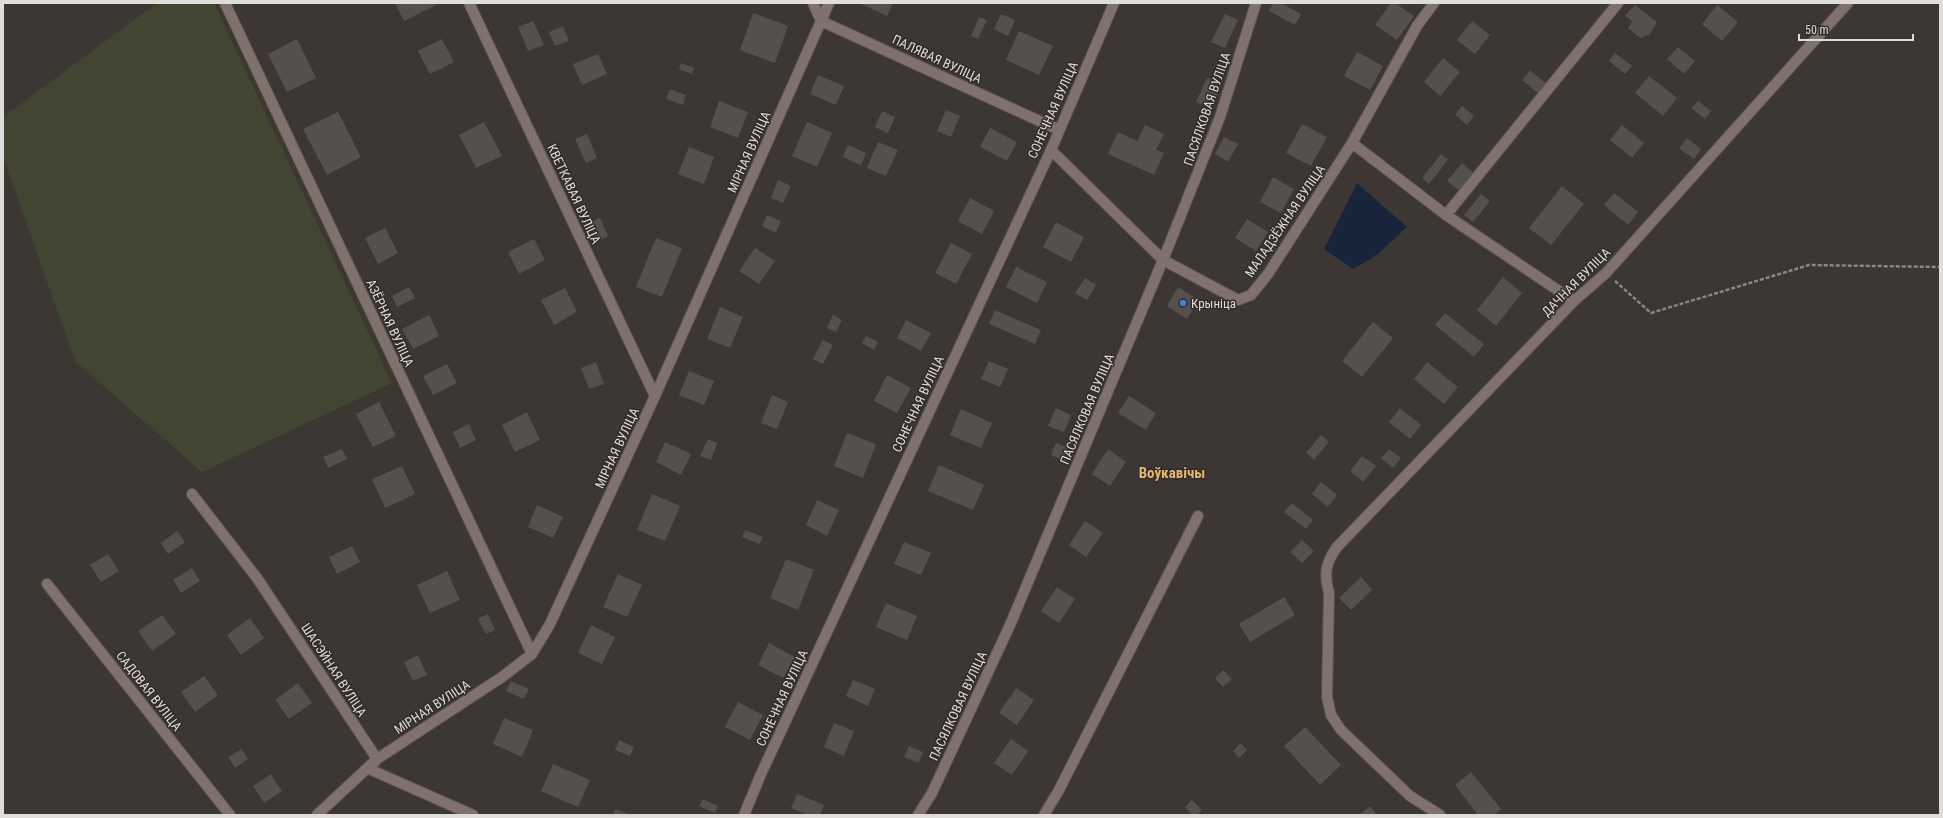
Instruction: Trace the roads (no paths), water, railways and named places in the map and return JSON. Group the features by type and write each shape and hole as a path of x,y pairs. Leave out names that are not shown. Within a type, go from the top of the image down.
{"street":[{"name":"АЗЁРНАЯ ВУЛІЦА","path":"225,3 532,654"},
{"name":"КВЕТКАВАЯ ВУЛІЦА","path":"469,3 656,396"},
{"path":"813,3 821,20"},
{"name":"МІРНАЯ ВУЛІЦА","path":"317,815 377,759 502,677 532,654 550,624 656,396 829,3"},
{"name":"СОНЕЧНАЯ ВУЛІЦА","path":"744,815 771,753 1050,150 1114,3"},
{"name":"ПАСЯЛКОВАЯ ВУЛІЦА","path":"918,815 932,793 1010,625 1163,260 1220,117 1256,3"},
{"name":"МАЛАДЗЁЖНАЯ ВУЛІЦА","path":"1050,150 1163,260 1238,300 1251,295 1268,274 1352,143 1417,26 1434,3"},
{"path":"1446,215 1618,3"},
{"name":"ДАЧНАЯ ВУЛІЦА","path":"1440,815 1410,796 1341,730 1331,715 1327,697 1328,593 1325,577 1330,558 1337,547 1574,301 1606,273 1848,3"},
{"name":"ПАЛЯВАЯ ВУЛІЦА","path":"821,20 1058,130"},
{"path":"1352,143 1446,215 1574,301"},
{"name":"ШАСЭЙНАЯ ВУЛІЦА","path":"192,494 257,578 377,759"},
{"path":"1044,815 1198,516"},
{"name":"САДОВАЯ ВУЛІЦА","path":"47,584 230,815"},
{"path":"377,759 369,769 473,815"}],"water":[{"path":"1357,183 1407,227 1377,255 1353,269 1324,249"}],"place":[{"name":"Крыніца","path":"1183,303"}],"district":[{"name":"Воўкавічы","path":"1172,473"}]}
